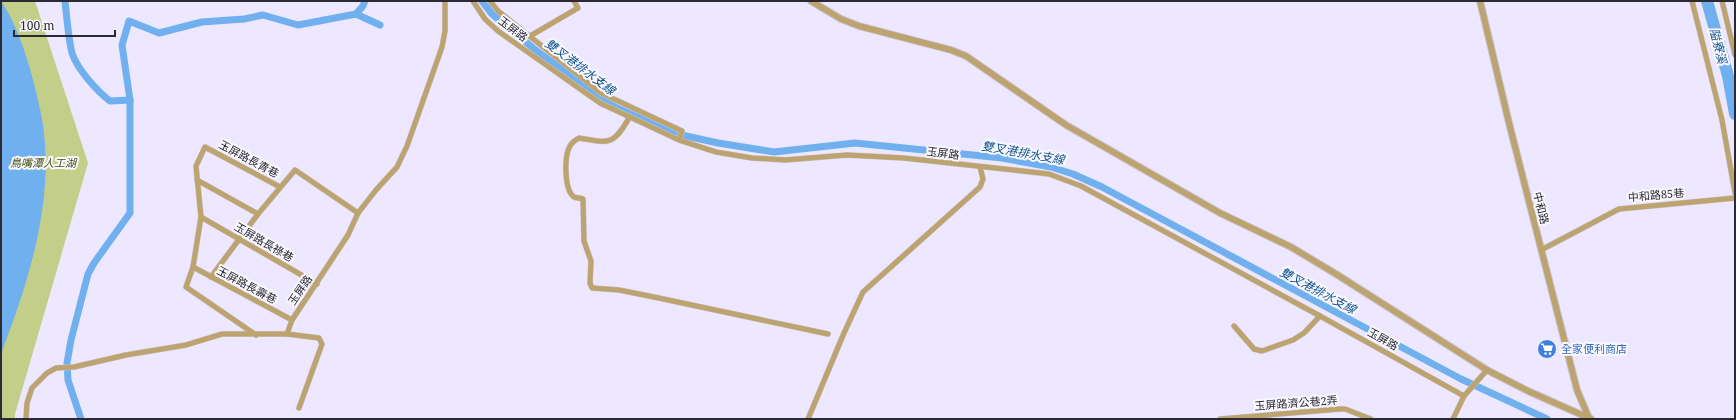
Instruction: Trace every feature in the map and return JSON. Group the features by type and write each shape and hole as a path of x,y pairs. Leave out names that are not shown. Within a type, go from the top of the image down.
{"street":[{"name":"玉屏路","path":"287,334 292,320 348,235 358,213 397,167 407,146 442,47 445,31 445,1"},
{"name":"玉屏路","path":"473,1 485,19 498,31 600,103 629,118 679,140 716,152 752,158 785,160 847,155 890,157 1049,174 1081,186 1464,396"},
{"path":"492,3 498,1"},
{"path":"530,36 578,8 574,1"},
{"path":"811,1 841,19 859,26 944,48 966,56 1066,125 1220,213 1291,247 1487,370 1528,391 1590,419"},
{"name":"中和路","path":"1480,1 1496,73 1577,390 1590,419"},
{"path":"1692,1 1722,120 1735,193"},
{"path":"1722,1 1735,54"},
{"path":"492,3 600,93 682,131 679,140"},
{"path":"629,118 618,135 610,141 599,142 579,138 570,144 566,154 565,167 570,191 574,197 583,199 584,240 591,261 590,283 592,288 619,290 828,334"},
{"name":"玉屏路長青巷","path":"197,180 196,166 205,146 280,187 295,170 358,213"},
{"path":"808,419 863,292 980,187 983,179 980,167"},
{"path":"197,180 258,214"},
{"path":"197,180 201,217 193,267 186,287 258,335"},
{"path":"211,277 280,187"},
{"name":"中和路85巷","path":"1541,250 1618,209 1735,198"},
{"name":"玉屏路長祿巷","path":"201,217 317,284"},
{"name":"玉屏路長壽巷","path":"193,267 292,320"},
{"path":"1234,326 1254,349 1262,351 1294,340 1304,333 1320,316"},
{"path":"26,419 27,403 32,388 47,373 56,368 74,367 126,355 186,345 222,334 287,334 319,338 322,344 299,408"},
{"path":"1453,419 1464,396 1487,370"},
{"name":"玉屏路濟公巷2弄","path":"1220,419 1345,409 1371,419"}],"green space":[{"name":"鳥嘴潭人工湖","path":"1,1 35,1 88,163 15,414 15,419 1,419"}],"water":[{"path":"1,1 16,28 32,76 43,128 46,172 40,225 34,251 19,303 1,354"}],"waterway":[{"path":"65,1 72,53 78,66 99,92 110,101 130,100"},
{"path":"356,14 363,6 365,1"},
{"name":"雙叉港排水支線","path":"482,1 492,14 533,48 595,94 617,108 677,134 718,143 774,152 855,143 1002,158 1051,167 1073,174 1102,187 1461,379 1547,419"},
{"name":"隘寮溪","path":"1707,1 1728,76 1735,114"},
{"path":"81,419 68,380 67,363 71,340 88,274 94,263 130,213 130,100 122,45 129,21 159,33 202,22 244,19 263,15 298,25 356,14 380,25"}],"place":[{"name":"全家便利商店","path":"1547,349"}]}
